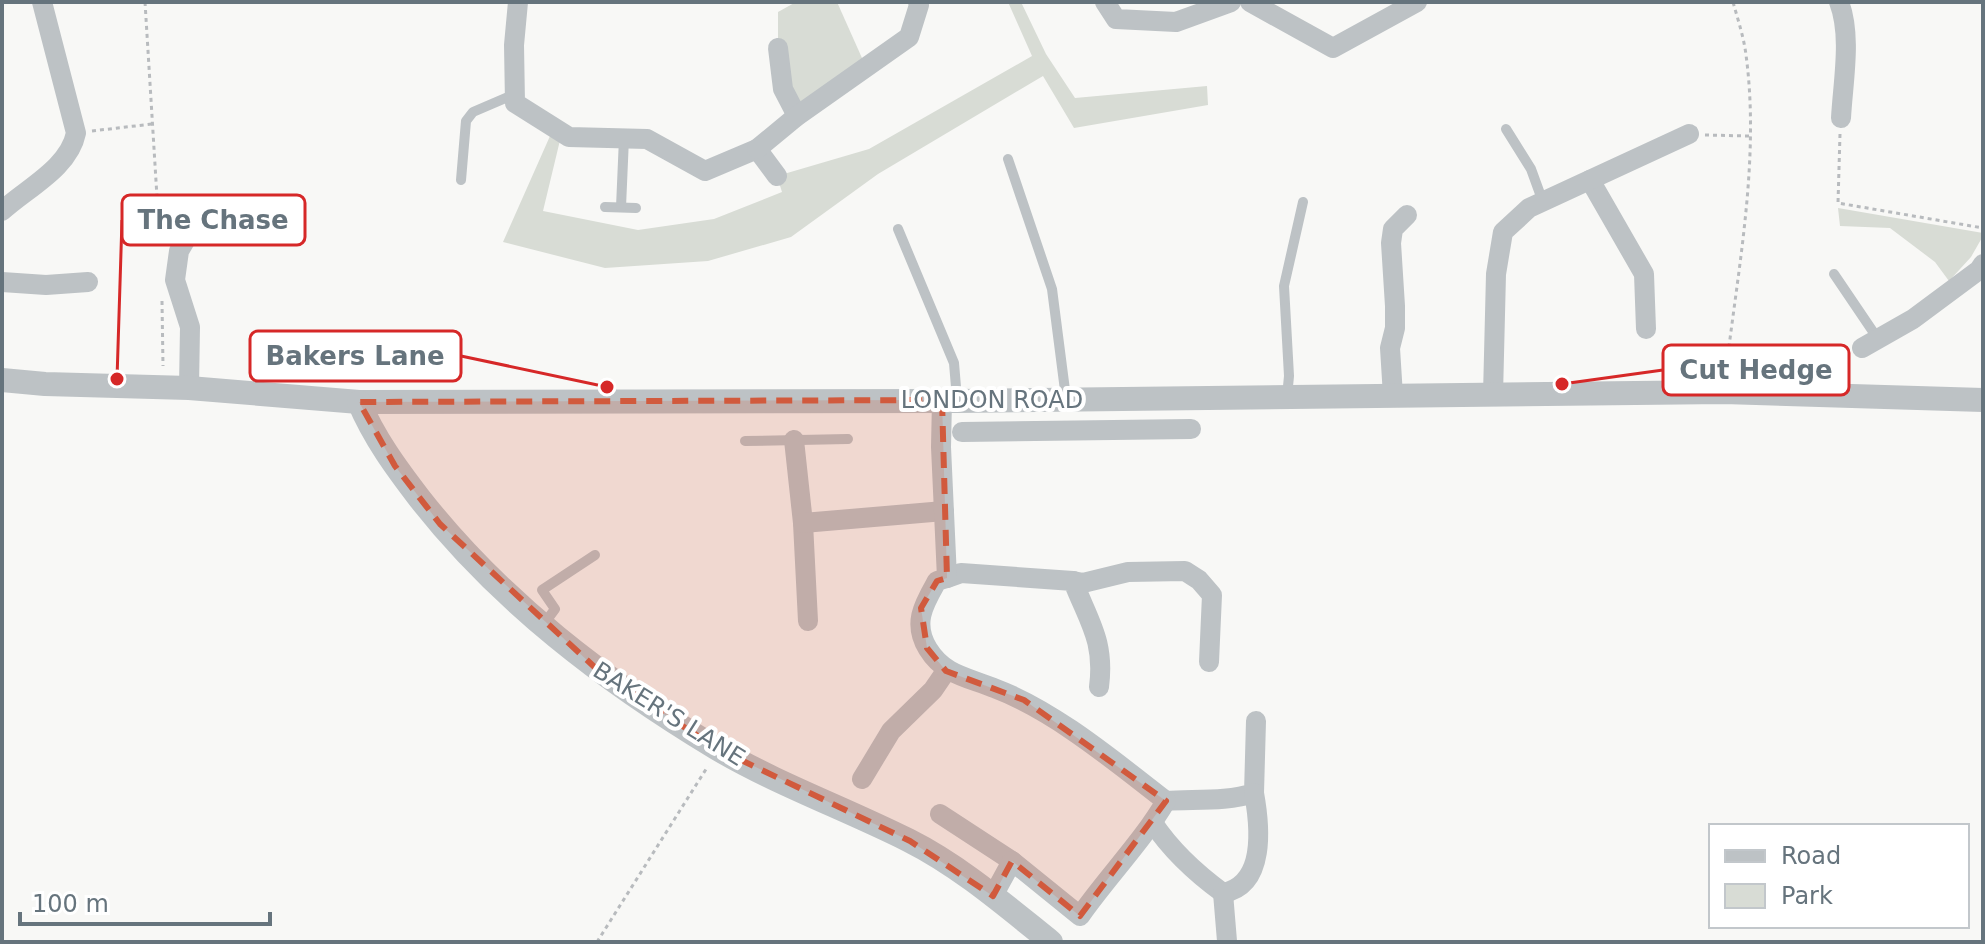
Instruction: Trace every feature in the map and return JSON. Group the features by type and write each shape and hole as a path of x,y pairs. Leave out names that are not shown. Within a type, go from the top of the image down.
{"street":[{"path":"2,211 64,159 74,145 76,133 42,2"},
{"path":"518,2 514,45 515,103 569,137 647,139 705,171 757,149 797,116 909,37 918,2"},
{"path":"1105,2 1116,19 1176,22 1231,2"},
{"path":"1250,2 1333,48 1417,2"},
{"path":"1839,2 1845,43 1841,118"},
{"path":"778,48 783,89 797,116"},
{"path":"1493,395 1496,274 1503,232 1529,208 1689,134"},
{"path":"757,149 777,176"},
{"path":"1590,180 1644,274 1646,329"},
{"path":"1393,396 1390,348 1395,328 1395,306 1391,243 1393,229 1407,215"},
{"path":"189,388 190,327 175,280 179,251 199,217"},
{"path":"1870,344 1913,319 1983,264"},
{"path":"2,282 46,285 88,282"},
{"name":"LONDON ROAD","path":"2,380 189,388 359,402 950,401 1724,392 1983,400"},
{"path":"1058,430 1062,400"},
{"path":"947,578 944,511 950,401"},
{"name":"BAKER'S LANE","path":"359,402 368,424 395,466 470,558 543,626 602,674 718,749 808,795 910,841 993,896 1051,942"},
{"path":"962,432 1191,429"},
{"path":"794,440 803,523 808,621"},
{"path":"803,523 944,511"},
{"path":"1209,662 1212,595 1199,580 1185,571 1128,572 1083,583 961,573 937,581 921,608 920,629 927,648 946,671 1024,700 1121,766 1166,801 1239,798 1254,793"},
{"path":"1073,581 1098,640 1099,687"},
{"path":"862,779 891,731 933,690 946,671"},
{"path":"1153,823 1163,838 1206,881 1223,893 1233,891 1248,881 1260,838 1254,793 1256,721"},
{"path":"940,814 1012,861 1080,916 1109,875 1153,823 1166,801"},
{"path":"993,896 1012,861"},
{"path":"1223,893 1227,941"}],"lane":[{"path":"461,180 466,121 473,112 515,94"},
{"path":"1506,129 1531,169 1543,202"},
{"path":"621,207 624,138"},
{"path":"1008,159 1052,289 1062,400"},
{"path":"1287,397 1289,376 1284,286 1303,202"},
{"path":"605,207 636,208"},
{"path":"898,229 951,354 955,370 950,401"},
{"path":"1834,274 1870,344"},
{"path":"745,441 848,439"},
{"path":"543,626 555,609 542,590 595,555"}],"path":[{"path":"145,2 161,251"},
{"path":"1724,392 1745,209 1750,136 1746,54 1733,2"},
{"path":"1841,118 1838,203 1983,228"},
{"path":"76,133 152,124"},
{"path":"1689,134 1750,136"},
{"path":"162,297 162,387"},
{"path":"597,942 718,749"}],"highlighted area":[{"path":"942,400 947,578 937,581 921,608 927,648 946,671 1024,700 1166,801 1080,916 1012,861 993,896 910,841 718,749 602,674 440,524 395,466 359,402"}],"green space":[{"path":"796,2 837,2 866,67 797,116 778,48 778,12"},
{"path":"1008,2 1021,2 1046,54 1075,98 1207,86 1208,105 1074,128 1043,76 878,174 791,237 708,261 605,268 503,242 554,127 562,132 543,211 638,230 714,219 782,192 777,176 869,149 1032,56"},
{"path":"1838,208 1983,233 1983,236 1971,257 1949,281 1935,262 1890,228 1840,226"}],"place":[{"name":"The Chase","path":"117,379"},
{"name":"Cut Hedge","path":"1562,384"},
{"name":"Bakers Lane","path":"607,387"}]}
